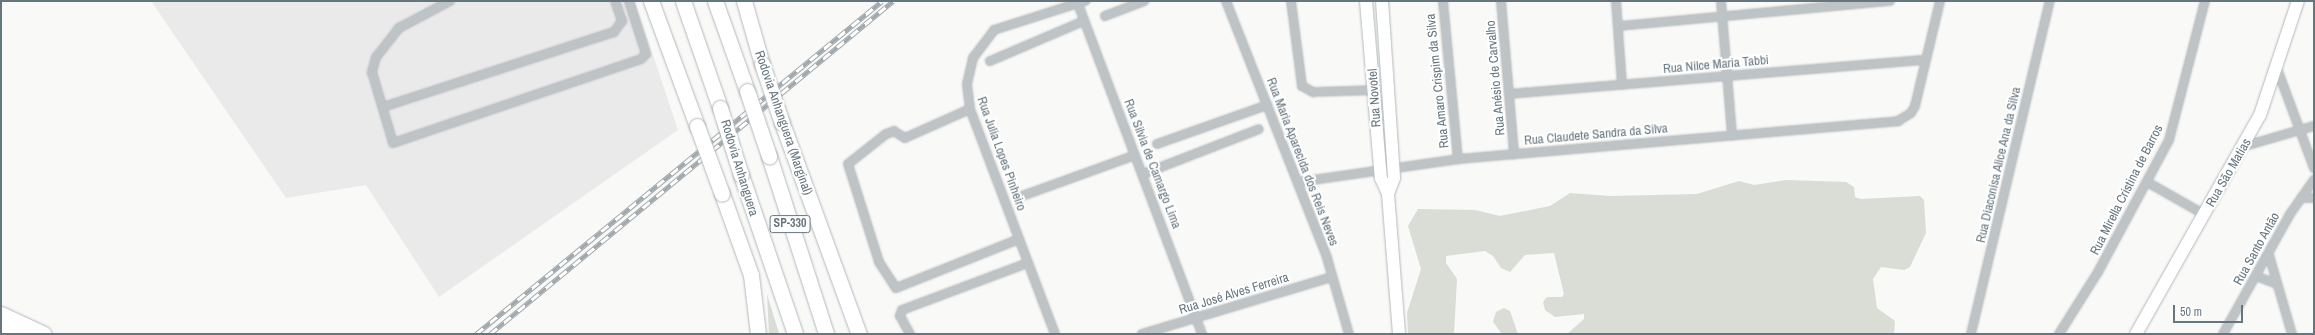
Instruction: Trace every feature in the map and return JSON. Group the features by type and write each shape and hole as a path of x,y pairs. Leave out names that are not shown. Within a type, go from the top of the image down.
{"highway":[{"path":"651,1 751,274 758,334"},
{"path":"661,1 680,79"},
{"name":"Rodovia Anhanguera","path":"683,1 720,108 773,276 795,334"},
{"name":"SP-330","path":"715,1 747,91 826,334"},
{"name":"Rodovia Anhanguera (Marginal)","path":"744,4 782,123 859,334"},
{"path":"773,276 787,334"},
{"path":"812,293 833,334"},
{"path":"1,314 44,334"},
{"path":"1,327 16,334"}],"street":[{"path":"450,1 399,28 376,57 372,72 393,143 624,67 646,54 629,1"},
{"path":"383,108 614,32 622,21 615,1"},
{"path":"1105,16 1144,1"},
{"name":"Rua Maria Aparecida dos Reis Neves","path":"1226,1 1298,182 1332,277 1349,334"},
{"path":"1291,1 1302,86 1313,92 1375,90"},
{"name":"Rua Novotel","path":"1366,1 1375,90 1380,169 1388,194 1399,334"},
{"name":"Rua Novotel","path":"1382,1 1393,168 1388,194"},
{"name":"Rua Amaro Crispim da Silva","path":"1443,1 1458,159"},
{"name":"Rua Anésio de Carvalho","path":"1501,1 1514,154"},
{"path":"1616,1 1619,26 1622,85"},
{"path":"1721,1 1732,136"},
{"path":"1619,26 1890,1"},
{"path":"1925,60 1940,1"},
{"name":"Rua Diaconisa Alice Ana da Silva","path":"1971,334 2050,1"},
{"name":"Rua Mirella Cristina de Barros","path":"2059,334 2147,182 2175,122 2205,1"},
{"name":"Rua São Matias","path":"2136,334 2205,215 2260,115 2298,1"},
{"name":"Rua Silvia de Camargo Lima","path":"1081,2 1084,21 1198,318 1202,334"},
{"name":"Rua Julia Lopes Pinheiro","path":"1055,334 970,109 968,72 973,58 994,30 1081,2"},
{"path":"990,62 1084,21"},
{"name":"Rua Claudete Sandra da Silva","path":"1298,182 1380,169 1458,159 1898,121 1911,113 1915,106 1925,60"},
{"name":"Rua Nilce Maria Tabbi","path":"1509,94 1925,60"},
{"path":"2276,66 2303,130 2314,168"},
{"path":"1156,144 1267,105"},
{"path":"970,109 905,138 894,131 886,134 848,164 879,262 896,288 1019,239"},
{"path":"2244,146 2314,126"},
{"path":"1143,174 1260,129"},
{"path":"1022,196 1135,155"},
{"name":"Rua Santo Antão","path":"2223,334 2301,198 2314,180"},
{"path":"2147,182 2205,215"},
{"path":"2301,198 2314,198"},
{"path":"2269,255 2292,334"},
{"path":"910,334 900,316 902,310 1028,263"},
{"path":"2256,276 2277,284"},
{"name":"Rua José Alves Ferreira","path":"1142,334 1332,277"}],"shaded area":[{"path":"151,1 635,1 678,130 439,297 366,185 286,198"},
{"path":"1786,180 1846,182 1854,187 1855,197 1861,199 1920,196 1924,200 1926,233 1910,267 1904,270 1881,267 1873,279 1877,308 1895,321 1894,334 1567,334 1584,319 1584,314 1555,317 1545,310 1543,302 1547,297 1562,297 1564,294 1554,253 1525,255 1510,272 1501,268 1493,256 1485,251 1446,256 1446,263 1457,279 1454,334 1408,334 1407,313 1421,269 1408,226 1418,209 1475,210 1500,216 1550,206 1570,193 1610,196 1697,194 1739,181 1754,185"},
{"path":"767,294 778,330 779,334 769,334"},
{"path":"1504,308 1510,311 1518,334 1502,334 1493,322 1496,312"}],"railway":[{"path":"476,334 882,1"},
{"path":"490,334 893,1"}]}
